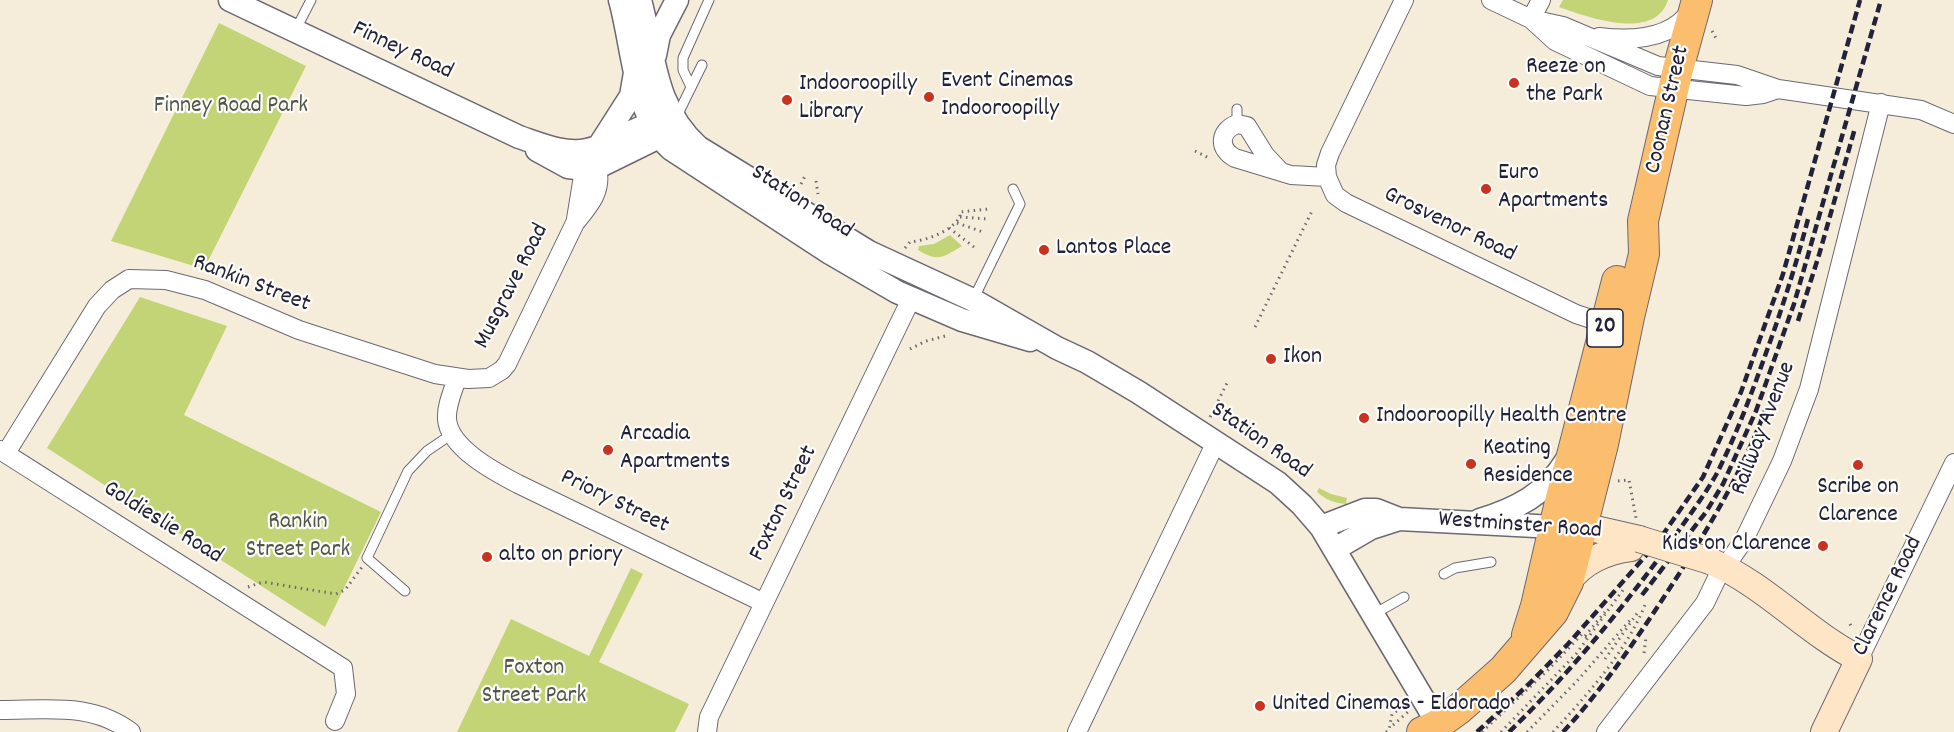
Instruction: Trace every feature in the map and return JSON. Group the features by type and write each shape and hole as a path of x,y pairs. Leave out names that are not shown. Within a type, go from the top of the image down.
{"main road":[{"name":"Coonan Street","path":"1523,646 1536,606 1603,444 1644,254 1643,221 1697,0"},
{"name":"Coonan Street","path":"1427,725 1482,691 1553,612 1568,582 1568,527 1576,440 1624,250 1643,221"},
{"name":"Westminster Road","path":"1568,527 1636,536"},
{"path":"1568,582 1580,568 1636,536 1717,564 1762,590 1834,644 1859,658"},
{"name":"Clarence Road","path":"1824,732 1859,658"}],"street":[{"name":"Finney Road","path":"230,0 519,137 560,164 593,158 588,150 563,150 519,137"},
{"path":"1279,170 1265,155 1250,129 1237,116 1224,133 1222,143 1226,151 1240,160 1301,177 1327,177 1326,165 1330,153 1404,0"},
{"path":"1491,0 1531,19 1557,24 1576,31 1655,66 1676,79"},
{"path":"1531,19 1540,0"},
{"path":"1576,31 1619,39 1659,34 1674,28 1684,20 1697,0"},
{"path":"632,6 660,16 674,4"},
{"path":"593,158 631,96 674,4"},
{"name":"Station Road","path":"632,6 645,67 641,95 655,130 675,153 830,253 885,286 961,326 1057,348"},
{"path":"1531,19 1555,41 1646,85 1676,79 1737,75 1778,89 1921,110 1954,124"},
{"name":"Station Road","path":"645,67 659,88 674,119 692,141 714,158 868,252 973,300 1057,348 1087,362 1138,392 1289,491 1321,527 1374,615 1427,725"},
{"name":"Railway Avenue","path":"1606,732 1700,610 1717,564 1750,527 1782,461 1807,396 1881,103"},
{"path":"593,158 674,119"},
{"name":"Musgrave Road","path":"457,378 489,378 502,370 575,224 591,203 598,188 593,158"},
{"name":"Grosvenor Road","path":"1327,177 1335,195 1346,203 1576,314 1606,324"},
{"path":"911,299 922,277"},
{"name":"Rankin Street","path":"3,452 97,306 112,290 129,279 166,280 205,290 299,330 421,370 457,378"},
{"name":"Foxton Street","path":"707,732 709,717 911,299"},
{"path":"961,326 973,300"},
{"path":"452,434 447,414 457,378"},
{"name":"Priory Street","path":"452,434 474,457 504,477 764,603"},
{"path":"1470,524 1504,512 1538,494 1562,467 1576,440"},
{"path":"1077,732 1216,442"},
{"name":"Goldieslie Road","path":"3,452 343,668 346,694 335,721"},
{"name":"Clarence Road","path":"1859,658 1954,463"},
{"name":"Westminster Road","path":"1321,527 1345,516 1365,510 1376,510 1399,519 1568,527"},
{"name":"Westminster Road","path":"1335,549 1371,528 1399,519"},
{"path":"0,710 93,712 120,724 131,732"}],"lane":[{"path":"296,31 311,0"},
{"path":"691,87 683,70 683,58 710,0"},
{"path":"674,119 702,65"},
{"path":"973,300 1020,204 1013,189"},
{"path":"405,591 367,558 408,471 427,452 452,434"},
{"path":"1444,574 1455,568 1491,562"},
{"path":"1374,615 1404,597"}],"path":[{"path":"1195,151 1211,159"},
{"path":"801,184 805,176"},
{"path":"816,182 818,194"},
{"path":"905,248 910,242 921,241 949,228 956,223 960,212 989,209"},
{"path":"1256,327 1313,209"},
{"path":"960,217 988,219"},
{"path":"956,223 983,232"},
{"path":"949,228 974,247"},
{"path":"910,349 961,326"},
{"path":"1210,417 1228,381"},
{"path":"1613,481 1629,480 1636,536"},
{"path":"222,590 240,591 263,582 336,594 345,590 353,581 367,558"},
{"path":"1586,637 1623,590"},
{"path":"1501,732 1545,688 1618,597"},
{"path":"1553,732 1611,663 1638,622 1645,605"},
{"path":"1605,659 1638,612"},
{"path":"1527,732 1631,619"},
{"path":"1482,732 1549,669 1582,634 1586,637"},
{"path":"1600,654 1611,663"},
{"path":"1386,732 1389,730 1392,714 1403,706"},
{"path":"1394,725 1427,725"}],"green space":[{"path":"1563,0 1668,0 1661,13 1649,20 1619,23 1559,7"},
{"name":"Finney Road Park","path":"219,23 306,66 204,269 111,241"},
{"path":"950,235 962,246 945,256 930,256 918,250 919,246 934,244"},
{"name":"Rankin Street Park","path":"140,297 227,326 184,415 381,512 325,627 47,448"},
{"path":"1319,488 1347,498 1346,504 1324,497 1317,492"},
{"name":"Foxton Street Park","path":"631,568 643,574 599,662 689,704 675,732 457,732 511,619 589,656"}],"railway":[{"path":"1477,732 1568,644 1657,543 1703,477 1741,392 1783,274 1860,0"},
{"path":"1642,595 1706,512 1723,484 1756,411 1794,304 1881,0"},
{"path":"1798,321 1855,128"},
{"path":"1509,732 1571,667 1629,598 1698,504 1716,475 1737,430 1778,320 1808,219"},
{"path":"1563,732 1616,666 1693,551 1733,482 1766,408"}],"place":[{"name":"Reeze on the Park","path":"1514,83"},
{"name":"Event Cinemas Indooroopilly","path":"929,97"},
{"name":"Indooroopilly Library","path":"787,100"},
{"name":"Euro Apartments","path":"1486,189"},
{"name":"Lantos Place","path":"1044,250"},
{"name":"Ikon","path":"1271,359"},
{"name":"Indooroopilly Health Centre","path":"1364,418"},
{"name":"Arcadia Apartments","path":"608,450"},
{"name":"Keating Residence","path":"1471,464"},
{"name":"Scribe on Clarence","path":"1858,465"},
{"name":"Kids on Clarence","path":"1823,546"},
{"name":"alto on priory","path":"487,557"},
{"name":"United Cinemas - Eldorado","path":"1260,706"}]}
